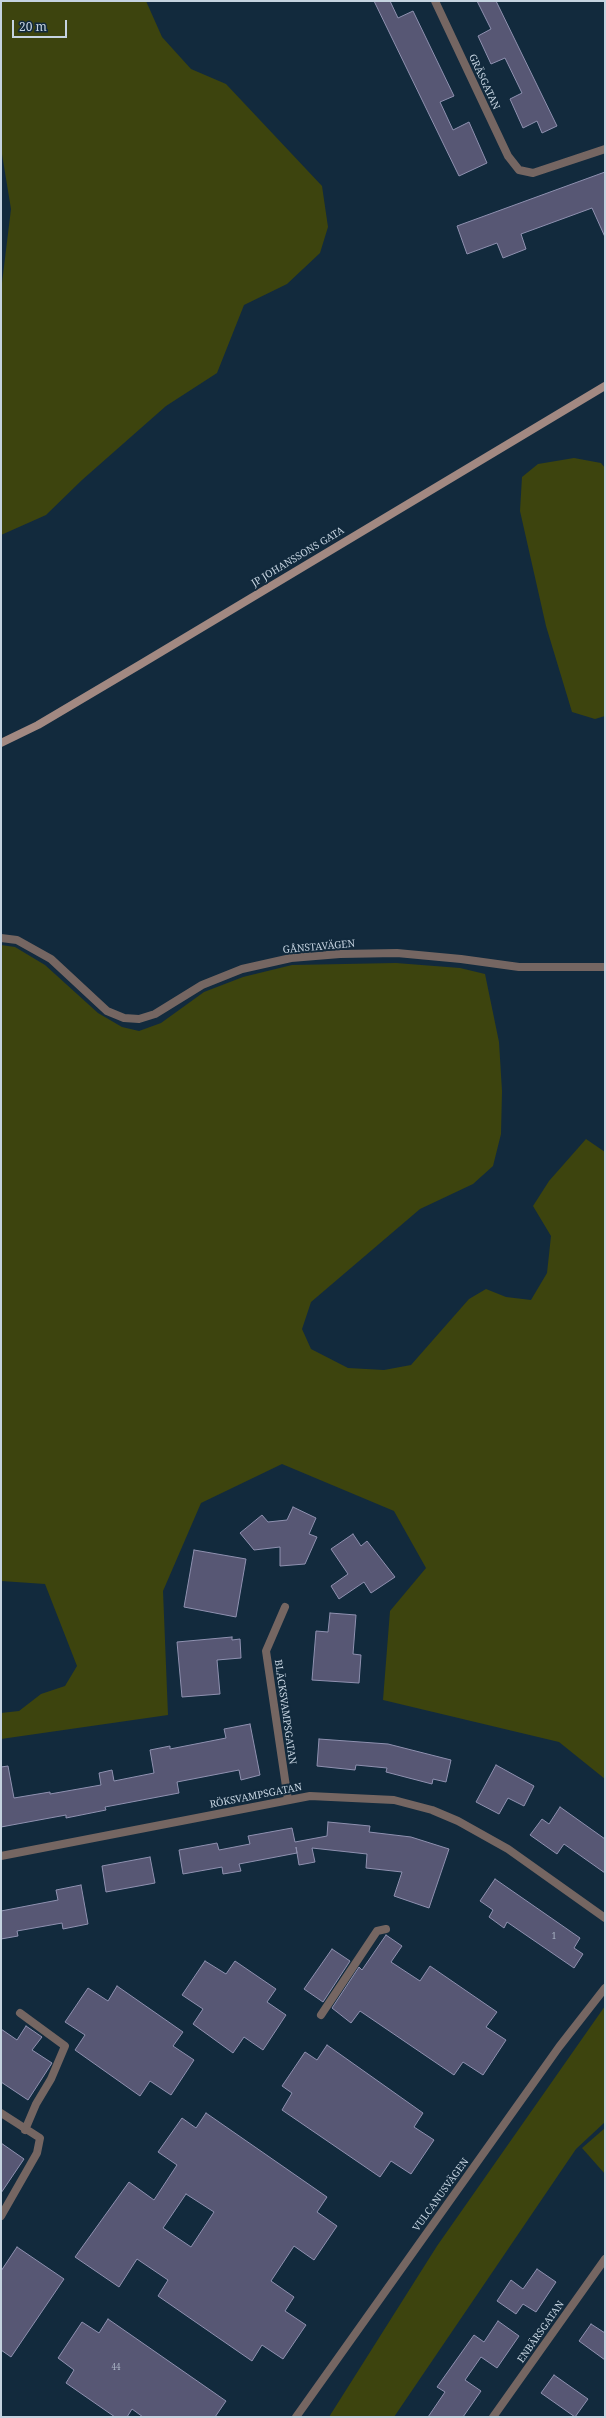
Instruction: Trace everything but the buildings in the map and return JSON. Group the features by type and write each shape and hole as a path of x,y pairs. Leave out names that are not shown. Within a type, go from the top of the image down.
{"street":[{"name":"GRÄSGATAN","path":"435,1 508,156 519,170 533,173 605,149"},
{"name":"JP JOHANSSONS GATA","path":"1,743 38,725 605,386"},
{"name":"GÅNSTAVÄGEN","path":"1,938 17,940 51,959 107,1011 124,1018 138,1019 155,1014 202,985 242,969 291,958 340,954 397,953 462,959 519,967 605,967"},
{"name":"BLÄCKSVAMPSGATAN","path":"285,1607 266,1651 288,1800"},
{"name":"RÖKSVAMPSGATAN","path":"1,1856 310,1796 394,1800 432,1810 458,1821 508,1849 605,1918"},
{"path":"321,2015 377,1931 386,1929"},
{"name":"VULCANUSVÄGEN","path":"296,2417 554,2053 605,1988"},
{"path":"20,2013 65,2046 51,2079 36,2104 25,2130"},
{"path":"1,2113 25,2130 40,2138 39,2146 1,2216"},
{"name":"ENBÄRSGATAN","path":"493,2417 605,2259"}],"green space":[{"path":"1,1 146,1 162,37 191,69 226,84 322,186 328,227 320,253 287,284 244,305 217,373 166,406 82,480 46,515 1,535 1,291 11,209 1,148"},
{"path":"574,458 601,463 605,468 605,716 595,719 572,712 546,626 520,511 522,477 538,464"},
{"path":"1,945 15,947 45,965 98,1013 122,1027 139,1031 161,1023 204,992 243,977 292,965 396,963 460,968 485,974 499,1042 502,1091 501,1134 493,1166 473,1184 420,1209 311,1302 302,1329 311,1349 348,1368 384,1370 411,1365 469,1299 486,1289 506,1297 531,1300 547,1273 551,1236 533,1206 549,1181 586,1139 605,1152 605,1779 559,1742 383,1700 390,1611 426,1568 394,1511 282,1464 201,1503 163,1591 168,1715 1,1739 1,1713 19,1711 41,1694 65,1686 77,1666 45,1584 1,1581"},
{"path":"605,2006 605,2122 576,2149 394,2417 329,2417 437,2246"},
{"path":"605,2128 605,2174 582,2148"}]}
